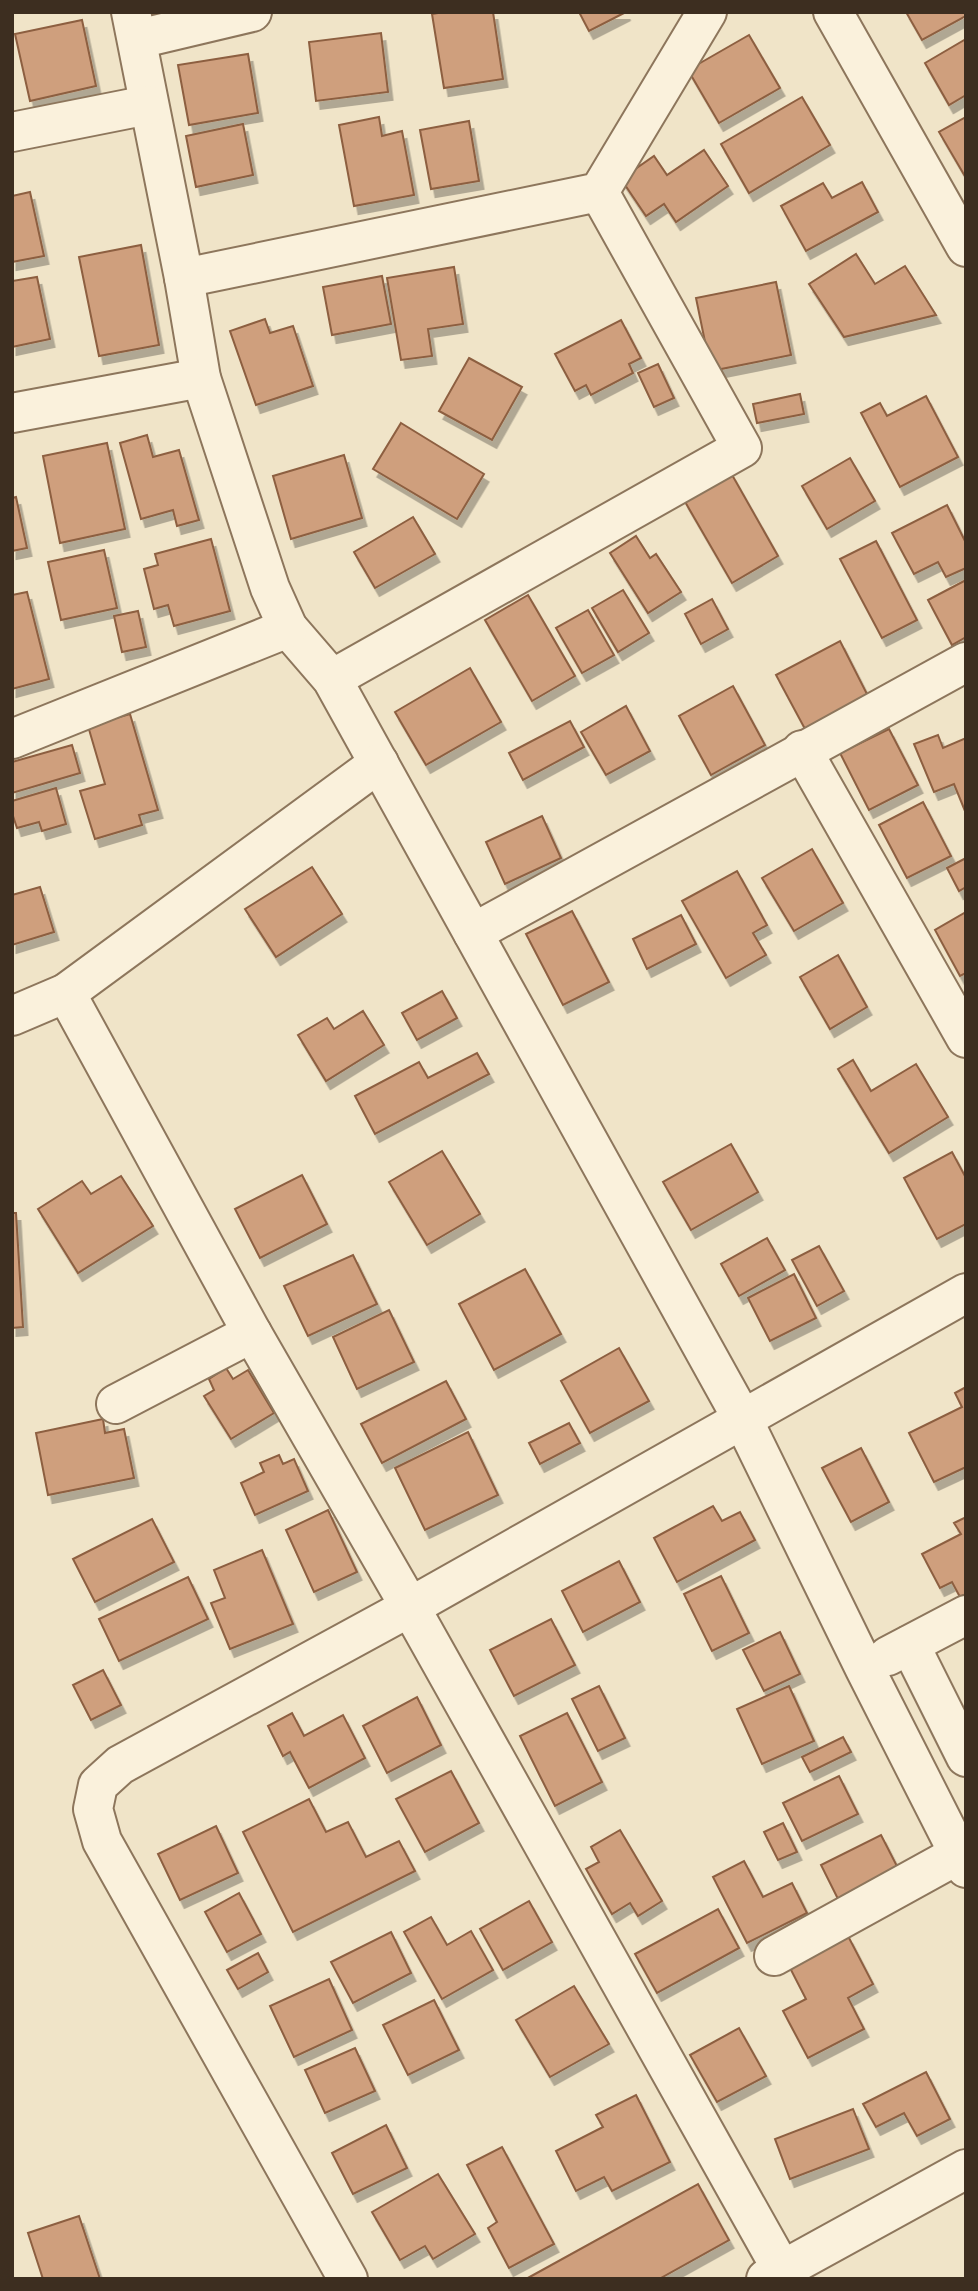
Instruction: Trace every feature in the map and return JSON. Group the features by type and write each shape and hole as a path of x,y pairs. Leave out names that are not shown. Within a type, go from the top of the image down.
{"street":[{"path":"252,12 135,25 201,378 270,588 288,628 332,679 744,1420 864,1669 962,1861 774,1956"},
{"path":"184,278 599,192 707,12"},
{"path":"833,12 966,247"},
{"path":"12,132 148,105"},
{"path":"332,679 742,448 599,192"},
{"path":"12,413 201,378"},
{"path":"12,738 288,628"},
{"path":"473,933 966,662"},
{"path":"802,750 966,1038"},
{"path":"12,1016 66,993 379,763"},
{"path":"66,993 251,1333 410,1607 778,2276 966,2169"},
{"path":"348,2279 102,1841 93,1808 98,1785 120,1765 410,1607 966,1293"},
{"path":"116,1404 251,1333"},
{"path":"864,1669 966,1615"},
{"path":"910,1645 966,1757"}],"building":[{"path":"493,12 503,79 444,88 432,14"},
{"path":"579,12 626,12 589,31"},
{"path":"906,12 966,12 966,16 922,40"},
{"path":"82,20 96,86 30,101 15,34"},
{"path":"381,33 388,92 316,101 309,42"},
{"path":"749,35 780,88 719,123 688,70"},
{"path":"966,39 966,95 949,105 925,63"},
{"path":"248,54 258,113 189,125 178,65"},
{"path":"802,97 830,145 749,193 721,144"},
{"path":"379,117 382,136 402,131 414,195 354,206 339,125"},
{"path":"966,117 966,178 939,132"},
{"path":"469,121 479,181 431,189 420,130"},
{"path":"243,124 253,175 196,187 186,136"},
{"path":"704,150 728,186 676,222 664,204 646,216 621,179 654,156 667,175"},
{"path":"862,182 878,212 806,251 781,206 823,183 832,198"},
{"path":"30,192 44,256 12,262 12,196"},
{"path":"141,245 159,345 99,356 79,257"},
{"path":"856,254 875,284 905,266 936,315 844,337 809,284"},
{"path":"454,267 463,324 428,329 432,356 401,360 387,278"},
{"path":"382,276 391,324 332,335 323,287"},
{"path":"37,277 50,339 12,347 12,281"},
{"path":"776,282 791,355 711,371 696,298"},
{"path":"265,319 270,333 293,326 313,386 256,405 230,331"},
{"path":"621,320 641,358 629,364 633,373 591,395 586,385 575,391 555,354"},
{"path":"469,358 522,387 492,440 439,411"},
{"path":"658,364 674,398 654,407 638,373"},
{"path":"800,394 804,414 757,423 753,404"},
{"path":"926,396 958,457 900,487 861,413 880,403 887,416"},
{"path":"401,423 484,474 457,519 373,469"},
{"path":"147,435 153,457 179,450 199,520 177,526 173,510 141,519 120,443"},
{"path":"107,443 125,529 60,543 43,456"},
{"path":"344,455 362,518 291,539 273,476"},
{"path":"850,458 875,501 827,529 802,486"},
{"path":"731,473 778,556 732,583 684,500"},
{"path":"16,497 27,548 12,551 12,498"},
{"path":"947,505 966,543 966,568 946,577 938,562 914,574 892,533"},
{"path":"413,517 435,554 375,588 354,552"},
{"path":"636,536 650,558 656,554 681,592 648,613 610,553"},
{"path":"211,539 230,611 174,626 168,605 154,609 144,569 158,565 155,554"},
{"path":"876,541 917,620 882,638 840,559"},
{"path":"104,550 117,608 61,620 48,562"},
{"path":"966,580 966,637 952,645 928,600"},
{"path":"623,590 649,633 618,652 592,608"},
{"path":"27,592 49,679 12,689 12,595"},
{"path":"528,595 575,676 532,701 485,620"},
{"path":"712,599 728,629 701,644 685,614"},
{"path":"588,610 614,655 582,673 556,628"},
{"path":"138,611 146,647 122,652 114,616"},
{"path":"840,641 868,696 805,729 776,675"},
{"path":"470,668 501,722 426,765 395,712"},
{"path":"733,686 765,745 711,775 679,716"},
{"path":"626,706 650,751 606,775 581,732"},
{"path":"130,714 158,810 139,815 142,825 95,839 80,791 105,784 88,726"},
{"path":"570,721 584,747 523,780 509,753"},
{"path":"889,729 918,785 869,810 840,753"},
{"path":"938,735 943,748 966,738 965,811 954,784 934,792 914,744"},
{"path":"72,745 80,773 12,793 12,762"},
{"path":"56,788 66,824 42,831 39,822 17,828 12,813 12,801"},
{"path":"923,802 951,856 907,878 879,825"},
{"path":"542,816 561,858 505,884 486,842"},
{"path":"812,849 843,903 794,931 762,878"},
{"path":"966,858 966,887 959,891 947,868"},
{"path":"312,867 342,914 276,957 245,909"},
{"path":"737,871 767,925 753,933 766,955 726,978 682,901"},
{"path":"40,887 54,932 12,945 12,895"},
{"path":"572,911 609,982 563,1005 526,934"},
{"path":"966,912 966,973 960,976 935,930"},
{"path":"681,915 696,944 647,969 633,939"},
{"path":"838,955 867,1007 830,1029 800,977"},
{"path":"442,991 457,1018 417,1040 402,1013"},
{"path":"363,1011 384,1045 326,1081 298,1035 327,1018 334,1029"},
{"path":"477,1053 489,1074 375,1134 355,1096 419,1062 428,1078"},
{"path":"853,1060 871,1091 916,1064 948,1117 889,1153 838,1069"},
{"path":"731,1144 758,1192 691,1230 663,1182"},
{"path":"442,1151 480,1214 427,1245 389,1182"},
{"path":"952,1152 966,1178 966,1224 937,1239 904,1178"},
{"path":"302,1175 327,1224 260,1258 235,1209"},
{"path":"121,1176 153,1226 78,1273 38,1209 82,1181 91,1194"},
{"path":"12,1213 16,1213 23,1327 12,1328"},
{"path":"767,1238 785,1270 739,1296 721,1264"},
{"path":"819,1246 844,1291 817,1306 792,1260"},
{"path":"353,1255 377,1304 308,1336 284,1286"},
{"path":"525,1269 561,1334 494,1370 459,1304"},
{"path":"794,1274 816,1318 770,1341 748,1298"},
{"path":"389,1310 414,1362 357,1389 333,1337"},
{"path":"619,1348 649,1401 590,1433 561,1381"},
{"path":"226,1368 233,1379 248,1370 274,1413 231,1439 204,1396 214,1390 209,1379"},
{"path":"446,1381 466,1419 382,1463 361,1424"},
{"path":"966,1387 966,1467 934,1482 909,1433 962,1407 955,1393"},
{"path":"103,1419 105,1433 124,1429 134,1478 48,1495 36,1433"},
{"path":"569,1423 580,1443 540,1464 529,1443"},
{"path":"468,1432 498,1495 425,1530 395,1468"},
{"path":"861,1448 889,1502 851,1522 822,1468"},
{"path":"279,1455 283,1464 294,1459 308,1491 255,1515 241,1483 264,1472 260,1463"},
{"path":"713,1506 722,1521 740,1512 755,1540 677,1582 654,1538"},
{"path":"328,1510 357,1572 314,1592 286,1530"},
{"path":"966,1517 966,1594 960,1597 952,1582 940,1588 922,1554 961,1534 954,1523"},
{"path":"152,1519 174,1562 95,1602 73,1559"},
{"path":"262,1550 293,1624 230,1649 211,1603 225,1598 214,1570"},
{"path":"619,1561 640,1602 583,1632 562,1591"},
{"path":"721,1576 749,1633 712,1651 684,1594"},
{"path":"188,1577 208,1619 119,1661 99,1619"},
{"path":"551,1619 575,1665 514,1696 490,1650"},
{"path":"780,1632 800,1674 764,1691 743,1650"},
{"path":"103,1670 121,1705 91,1720 73,1685"},
{"path":"599,1686 625,1738 598,1751 572,1699"},
{"path":"789,1686 814,1741 762,1764 737,1709"},
{"path":"417,1697 441,1745 387,1773 363,1726"},
{"path":"292,1713 304,1736 343,1715 365,1758 309,1788 290,1752 283,1756 268,1726"},
{"path":"567,1713 602,1782 555,1806 520,1736"},
{"path":"843,1737 851,1752 810,1772 802,1757"},
{"path":"451,1771 479,1823 425,1852 396,1799"},
{"path":"839,1776 858,1814 802,1841 783,1803"},
{"path":"309,1799 326,1832 348,1822 366,1857 399,1841 415,1871 293,1932 243,1832"},
{"path":"783,1823 797,1852 778,1860 764,1832"},
{"path":"216,1826 238,1873 180,1900 158,1854"},
{"path":"620,1830 662,1901 638,1916 630,1903 612,1914 586,1869 599,1862 591,1847"},
{"path":"881,1835 902,1876 842,1907 821,1865"},
{"path":"744,1861 763,1897 792,1883 807,1913 747,1943 713,1877"},
{"path":"239,1893 261,1934 227,1952 205,1912"},
{"path":"529,1901 552,1942 503,1970 480,1929"},
{"path":"718,1909 739,1948 657,1993 635,1954"},
{"path":"431,1917 447,1945 471,1931 493,1970 442,1999 404,1932"},
{"path":"391,1932 411,1973 353,2003 331,1962"},
{"path":"848,1936 873,1984 848,1998 864,2029 808,2058 783,2011 806,1999 789,1966"},
{"path":"258,1953 268,1972 238,1989 227,1970"},
{"path":"329,1979 352,2030 294,2057 270,2006"},
{"path":"574,1986 609,2044 550,2077 516,2020"},
{"path":"434,2000 459,2050 408,2075 383,2025"},
{"path":"739,2028 766,2076 717,2102 690,2055"},
{"path":"355,2048 375,2091 325,2113 305,2070"},
{"path":"926,2072 950,2119 917,2136 904,2113 876,2127 863,2104"},
{"path":"636,2095 670,2162 612,2191 604,2177 576,2191 556,2151 603,2127 596,2115"},
{"path":"853,2109 869,2149 790,2179 775,2139"},
{"path":"386,2125 407,2168 353,2194 332,2153"},
{"path":"502,2147 554,2244 509,2268 488,2228 497,2222 467,2165"},
{"path":"438,2174 475,2234 433,2259 425,2246 400,2260 372,2212"},
{"path":"698,2184 729,2240 659,2279 526,2279"},
{"path":"79,2216 100,2279 43,2279 28,2233"}]}
